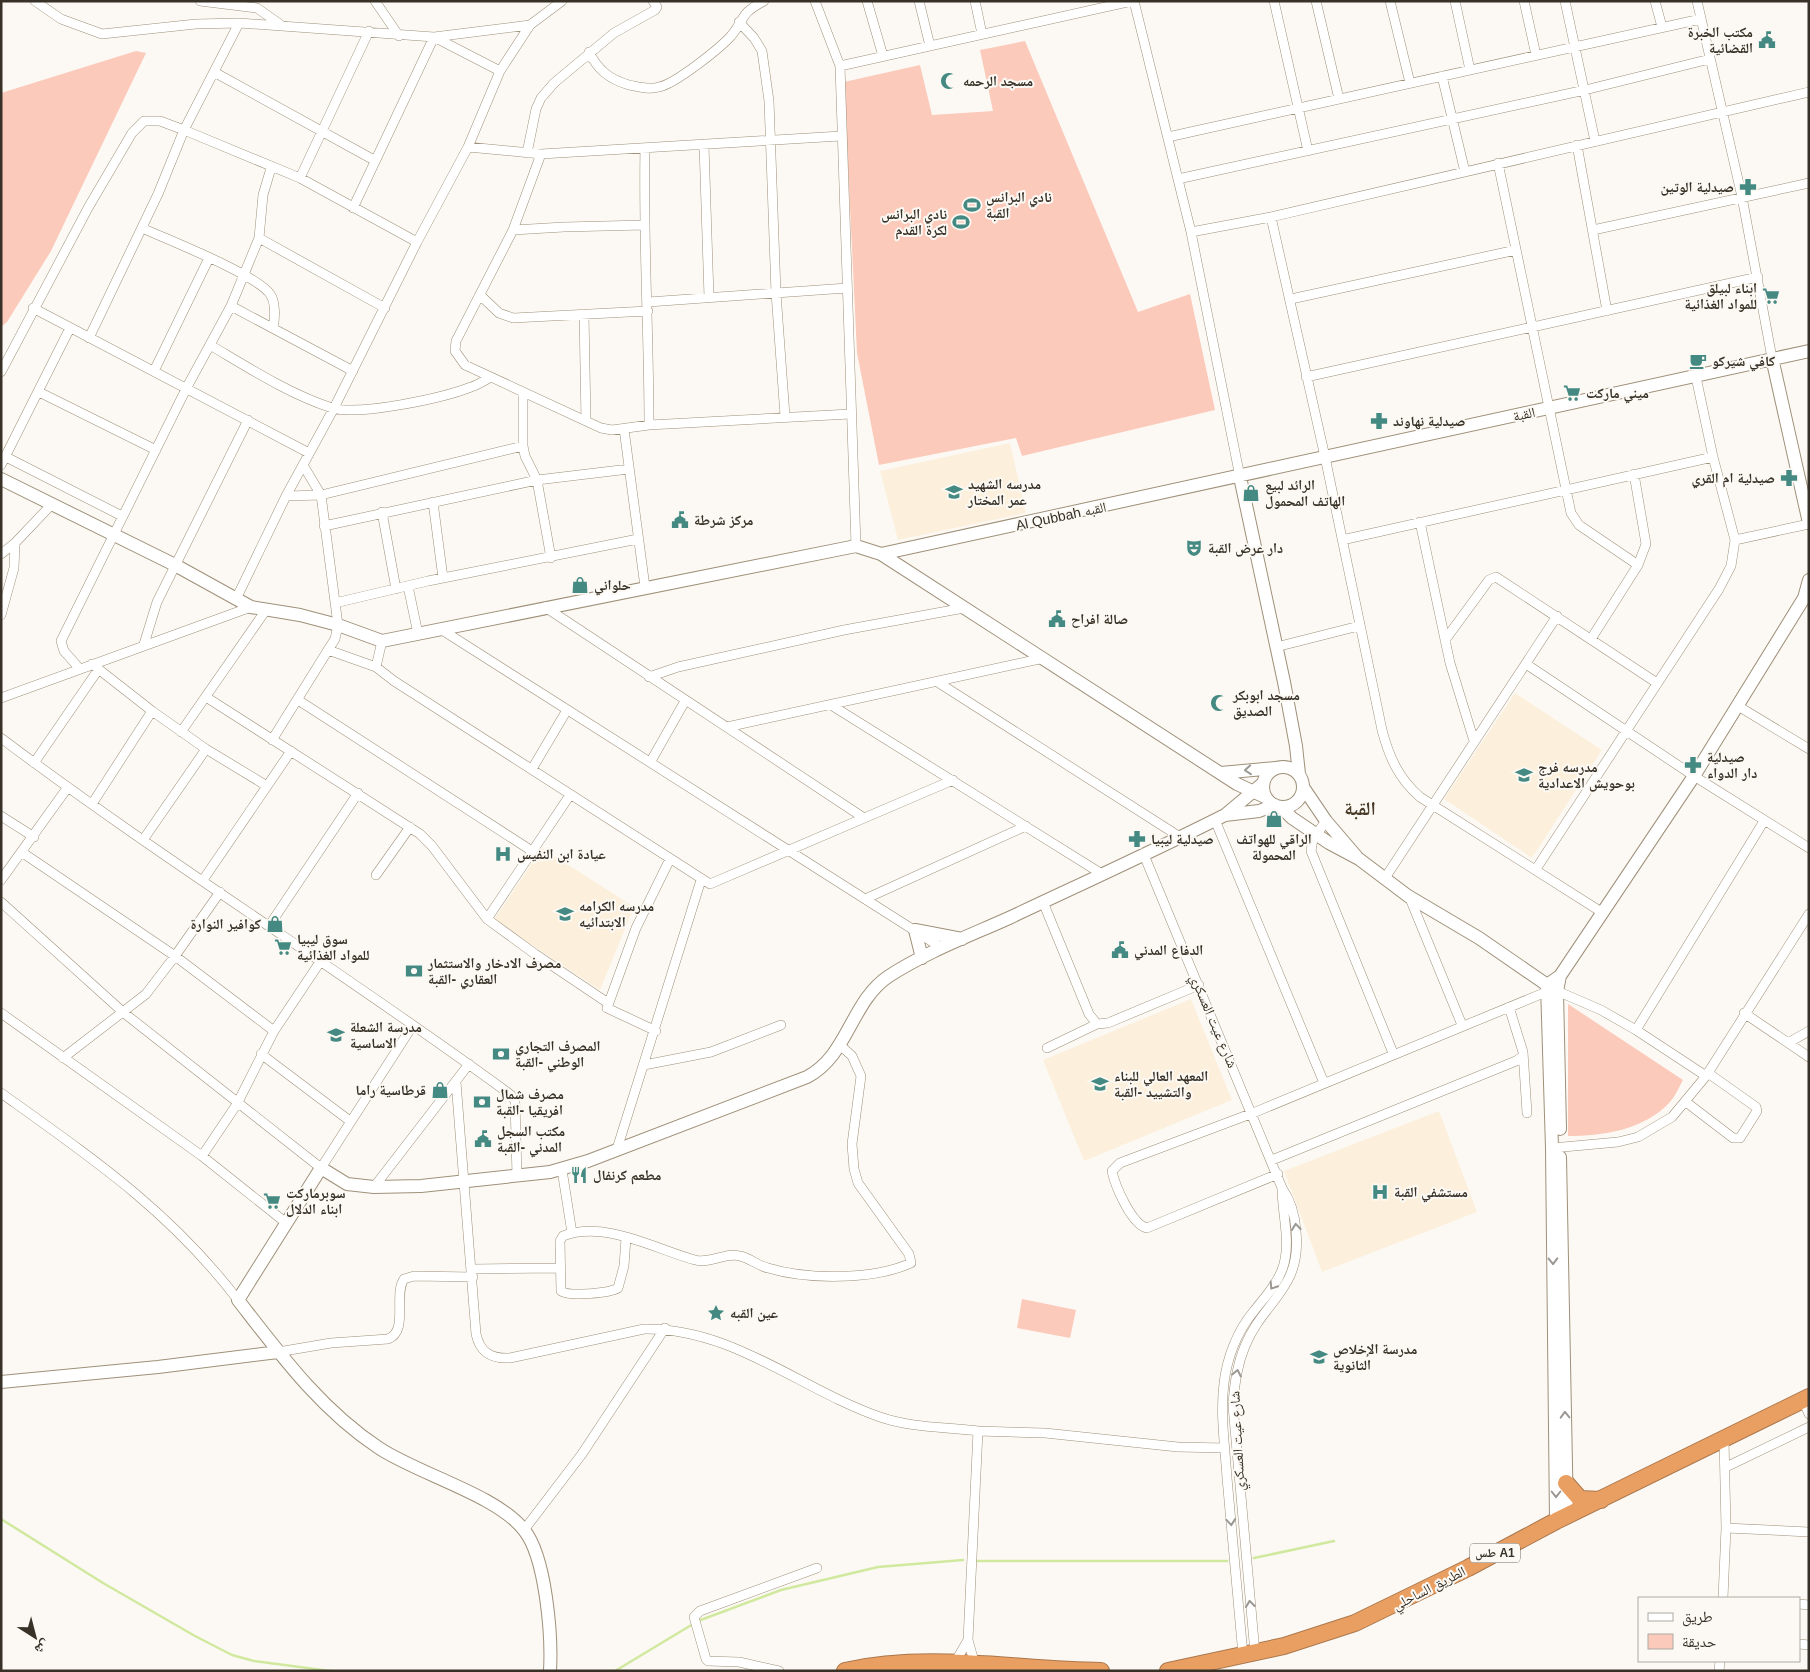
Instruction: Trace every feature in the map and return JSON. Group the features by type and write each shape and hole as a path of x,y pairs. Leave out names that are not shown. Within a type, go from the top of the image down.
{"highway":[{"name":"الطريق الساحلي","path":"1168,1671 1284,1646 1356,1623 1724,1439 1807,1404"},
{"path":"1566,1483 1580,1499 1601,1500"},
{"path":"845,1671 880,1665 916,1667 954,1664 1100,1671"}],"street":[{"path":"35,1 60,19 102,34 196,24 239,23 369,32 399,36 434,37 530,25"},
{"path":"200,1 257,8 281,25"},
{"path":"375,1 399,36"},
{"path":"236,599 286,496 334,408 417,242 468,147 500,71 530,25 562,1"},
{"path":"528,153 531,126 541,98 554,83 589,52 614,33 655,10 657,7 653,1"},
{"path":"589,52 594,64 606,76 642,88 659,88 684,74 723,44 731,36 750,8 764,1"},
{"path":"815,1 840,66 850,414 856,546"},
{"path":"867,1 883,56"},
{"path":"919,1 930,46"},
{"path":"975,1 982,34"},
{"path":"1,479 175,564 251,607 300,615 338,625 382,641 856,546 881,554 1252,792 1288,806 1299,799 1301,781 1296,746 1191,232 1133,1 840,66"},
{"path":"1274,1 1308,151"},
{"path":"1316,1 1339,99"},
{"path":"1390,1 1410,83"},
{"path":"1455,1 1470,70"},
{"path":"1524,1 1536,55"},
{"path":"1655,1 1662,27"},
{"path":"1697,1 1742,197 1772,358 1809,523 1735,540"},
{"path":"1568,2 1595,141"},
{"path":"1168,137 1701,19"},
{"path":"739,22 754,38 762,51 772,140 776,293 785,416"},
{"path":"89,338 142,228 184,130 239,23"},
{"path":"300,178 369,32"},
{"path":"434,37 500,71"},
{"path":"353,208 374,160 434,37"},
{"path":"1178,179 1452,120 1710,59"},
{"path":"214,72 374,160"},
{"path":"1442,76 1465,172"},
{"path":"1191,232 1271,217 1809,92"},
{"path":"1,372 33,308 132,133 144,121 160,121 271,168 300,178 417,242"},
{"path":"468,147 541,154 841,136"},
{"path":"704,145 709,297"},
{"path":"1577,145 1608,311"},
{"path":"645,148 644,225 648,306 650,425"},
{"path":"541,154 513,230 481,296 456,341 455,351 465,365 601,428 624,429 650,425 785,416 850,414"},
{"path":"1498,163 1571,513 1579,526 1638,565"},
{"path":"79,668 64,651 61,641 187,387 231,306 259,238 263,195 271,168"},
{"path":"1593,230 1809,183"},
{"path":"1271,217 1291,299 1306,377 1325,457 1359,626 1386,746 1400,775 1409,788 1432,805 1536,869 1603,914"},
{"path":"513,230 644,225"},
{"path":"142,228 209,258 244,276 269,292 274,306 272,328"},
{"path":"259,238 385,308"},
{"path":"1291,299 1516,250"},
{"path":"154,370 209,258"},
{"path":"1306,377 1758,277"},
{"path":"481,296 499,313 513,318 584,314 709,297 847,288"},
{"path":"231,306 353,371"},
{"path":"33,308 187,387 309,453"},
{"path":"584,314 586,421"},
{"path":"70,328 3,461 122,516"},
{"path":"210,345 274,382 334,408 364,410 417,401 472,387 491,377"},
{"name":"القبة","path":"1240,477 1809,351"},
{"path":"1536,869 1719,588 1730,566 1735,540 1713,457 1696,377"},
{"path":"39,392 156,450"},
{"path":"523,392 523,446 525,456 537,480 551,558"},
{"path":"144,644 157,602 248,420"},
{"path":"624,429 645,587"},
{"path":"286,496 320,494 523,446"},
{"path":"1342,540 1713,457"},
{"path":"272,740 335,639 338,625 320,494 303,465"},
{"path":"324,526 537,480 629,469"},
{"path":"1591,639 1638,565 1646,544 1646,535 1634,474"},
{"name":"Al Qubbah القبه","path":"881,554 1240,477"},
{"path":"433,502 443,578"},
{"path":"1,554 15,543 52,504"},
{"path":"382,512 396,589"},
{"path":"1420,522 1457,692 1474,741"},
{"path":"334,603 443,578 551,558 638,539"},
{"path":"1,615 14,568 15,543"},
{"path":"1445,640 1492,578 1499,578 1657,683"},
{"path":"1278,1174 1147,1228 1140,1225 1117,1190 1112,1171 1116,1165 1253,1113 1550,989 1603,914 1694,776 1806,600 1809,580"},
{"path":"408,586 418,634"},
{"path":"1,698 79,668 95,667 144,644 251,607"},
{"path":"545,607 685,702 727,727 864,818"},
{"path":"649,677 678,667 826,634 964,608"},
{"path":"182,732 266,610"},
{"path":"1385,878 1557,616"},
{"path":"1276,647 1359,626"},
{"path":"442,630 651,761 942,948"},
{"path":"376,667 382,641"},
{"path":"328,650 376,667 394,681 710,884 720,882 789,850 953,780"},
{"path":"727,727 1044,658"},
{"path":"1526,664 1694,776 1809,848"},
{"path":"95,667 152,711 206,749 267,786"},
{"path":"34,763 95,667"},
{"path":"939,682 1180,837"},
{"path":"206,697 410,827 432,846 487,920 608,1003"},
{"path":"298,700 532,851"},
{"path":"651,761 685,702"},
{"path":"831,705 1102,874"},
{"path":"1738,706 1809,750"},
{"path":"532,769 567,710"},
{"path":"92,804 152,711"},
{"path":"1,738 68,788 469,1064 514,1099 517,1176"},
{"path":"143,840 206,749"},
{"path":"203,880 290,751"},
{"path":"1221,773 1288,767 1301,781 1326,821 1359,859"},
{"path":"1275,768 1265,777 1271,798 1316,834 1359,859 1408,896 1479,938 1550,989 1601,1010 1636,1030 1707,1074 1756,1107 1757,1111 1740,1138 1733,1138 1686,1102"},
{"path":"1,880 23,853 68,788"},
{"path":"1,902 124,1013 237,1104 321,1168 347,1184 374,1187 465,1182 562,1170 807,1077 827,1064 864,1002 880,983 942,948 1220,817 1252,792"},
{"path":"270,926 358,793"},
{"path":"487,920 570,795"},
{"path":"1220,817 1259,811 1271,798"},
{"path":"1,816 34,837"},
{"path":"1220,817 1324,1083"},
{"path":"1326,821 1316,834 1311,844 1311,851 1394,1053"},
{"path":"1636,1030 1764,821"},
{"path":"865,899 1026,826"},
{"path":"376,876 410,827"},
{"path":"23,853 176,956 274,1031"},
{"name":"شارع عيت العسكري","path":"1144,854 1253,1113 1282,1188 1286,1256 1274,1285 1252,1312 1234,1343 1224,1384 1222,1406 1225,1448 1249,1654"},
{"path":"656,1030 607,1008 636,928 670,859"},
{"path":"617,1149 656,1030 701,880"},
{"path":"63,1058 124,1013 146,994 176,956 220,892"},
{"path":"1408,896 1462,1025"},
{"path":"1043,902 1089,1014 1097,1024"},
{"path":"1556,1148 1618,1142 1638,1137 1672,1117 1707,1074 1744,1013 1809,914"},
{"path":"915,930 962,939"},
{"path":"915,930 922,958"},
{"path":"202,1156 237,1104 274,1031 320,962"},
{"path":"1047,1048 1097,1024 1108,1023 1200,985"},
{"path":"1550,989 1566,1483 1562,1519"},
{"path":"1509,1007 1522,1047 1526,1113"},
{"path":"1,1013 202,1156 285,1222"},
{"path":"1744,1013 1809,1057"},
{"path":"238,1300 285,1222 413,1025"},
{"path":"644,1065 711,1052 781,1025"},
{"path":"1788,1043 1809,1031"},
{"path":"626,1238 622,1283 615,1290 564,1293 560,1287 561,1239 572,1234 608,1233 626,1238 697,1260 737,1255 766,1268 791,1273 851,1276 911,1263 905,1249 866,1197 858,1183 854,1169 852,1144 861,1076 852,1056 840,1045"},
{"path":"261,1054 350,1121"},
{"path":"1272,1160 1516,1061 1523,1056"},
{"path":"374,1187 469,1064"},
{"path":"456,1082 478,1341 487,1354 497,1358 510,1358 644,1329 665,1328 692,1333 736,1348 881,1417 929,1428 1044,1434 1178,1447 1225,1448"},
{"path":"1,1093 118,1178 159,1212 195,1249 278,1352 332,1411 379,1448 410,1466 480,1498 524,1530 535,1551 546,1595 550,1671"},
{"path":"1556,1148 1562,1519"},
{"path":"562,1170 572,1234"},
{"name":"شارع عيت العسكري","path":"1249,1654 1233,1406 1235,1384 1245,1346 1261,1317 1284,1290 1292,1274 1297,1257 1296,1220 1290,1198 1282,1188"},
{"path":"1,1382 158,1367 278,1352 331,1342 388,1339 392,1337 398,1328 400,1290 404,1279 414,1276 560,1268"},
{"path":"524,1530 582,1454 665,1328"},
{"path":"1222,1406 1233,1406"},
{"path":"1726,1468 1809,1427"},
{"path":"975,1665 968,1640 978,1431"},
{"path":"1722,1597 1726,1528 1724,1439"},
{"path":"1726,1528 1809,1532"},
{"path":"779,1671 739,1662 708,1661 694,1617 700,1611 817,1568"},
{"path":"954,1664 968,1640"}],"shaded area":[{"name":"مدرسه الشهيد عمر المختار","path":"1010,443 1026,513 898,540 880,471"},
{"name":"مدرسه فرج بوحويش الاعدادية","path":"1515,693 1602,750 1532,858 1444,799"},
{"name":"مدرسه الكرامه الابتدائيه","path":"542,848 634,907 600,990 494,920"},
{"path":"1191,999 1232,1100 1084,1161 1043,1060"},
{"name":"مستشفي القبة","path":"1439,1111 1477,1212 1322,1272 1284,1171"}],"green space":[{"name":"نادي البرانس القبة","path":"1025,41 1138,312 1190,294 1215,410 1022,456 1016,438 879,465 857,353 844,82 920,65 932,115 993,111 980,50"},
{"path":"136,51 146,53 51,251 7,322 1,327 1,93"},
{"path":"1568,1004 1683,1080 1669,1103 1647,1120 1622,1130 1595,1135 1568,1136"},
{"path":"1022,1299 1076,1310 1070,1338 1017,1328"}],"waterway":[{"path":"1,1519 103,1583 232,1655 254,1661 330,1671"},
{"path":"1254,1558 1334,1541"},
{"path":"698,1621 781,1590 878,1567 963,1560"},
{"path":"976,1561 1227,1561"},
{"path":"615,1671 693,1624"}],"place":[{"name":"مكتب الخبرة القضائية","path":"1767,40"},
{"name":"مسجد الرحمه","path":"949,81"},
{"name":"صيدلية الوتين","path":"1748,187"},
{"name":"نادي البرانس القبة","path":"972,205"},
{"name":"نادي البرانس لكرة القدم","path":"961,222"},
{"name":"ابناء لبيلق للمواد الغذائية","path":"1771,296"},
{"name":"كافي شيركو","path":"1698,361"},
{"name":"ميني ماركت","path":"1572,393"},
{"name":"صيدلية نهاوند","path":"1379,421"},
{"name":"صيدلية ام القري","path":"1789,478"},
{"name":"مدرسه الشهيد عمر المختار","path":"954,492"},
{"name":"الرائد لبيع الهاتف المحمول","path":"1251,493"},
{"name":"مركز شرطة","path":"680,520"},
{"name":"دار عرض القبة","path":"1194,548"},
{"name":"حلواني","path":"580,585"},
{"name":"صالة افراح","path":"1057,619"},
{"name":"مسجد ابوبكر الصديق","path":"1219,703"},
{"name":"صيدلية دار الدواء","path":"1693,765"},
{"name":"مدرسه فرج بوحويش الاعدادية","path":"1524,775"},
{"name":"الراقي للهواتف المحمولة","path":"1274,819"},
{"name":"صيدلية ليبيا","path":"1137,839"},
{"name":"عيادة ابن النفيس","path":"503,854"},
{"name":"مدرسه الكرامه الابتدائيه","path":"565,914"},
{"name":"كوافير النوارة","path":"275,924"},
{"name":"سوق ليبيا للمواد الغذائية","path":"283,947"},
{"name":"الدفاع المدني","path":"1120,950"},
{"name":"مصرف الادخار والاستثمار العقاري -القبة","path":"414,971"},
{"name":"مدرسة الشعلة الاساسية","path":"336,1035"},
{"name":"المصرف التجاري الوطني -القبة","path":"501,1054"},
{"name":"المعهد العالي للبناء والتشييد -القبة","path":"1100,1084"},
{"name":"قرطاسية راما","path":"440,1090"},
{"name":"مصرف شمال افريقيا -القبة","path":"482,1102"},
{"name":"مكتب السجل المدني -القبة","path":"483,1139"},
{"name":"مطعم كرنفال","path":"579,1175"},
{"name":"مستشفي القبة","path":"1380,1192"},
{"name":"سوبرماركت ابناء الدلال","path":"272,1201"},
{"name":"عين القبه","path":"716,1313"},
{"name":"مدرسة الإخلاص الثانوية","path":"1319,1357"}],"district":[{"name":"القبة","path":"1360,808"}]}
